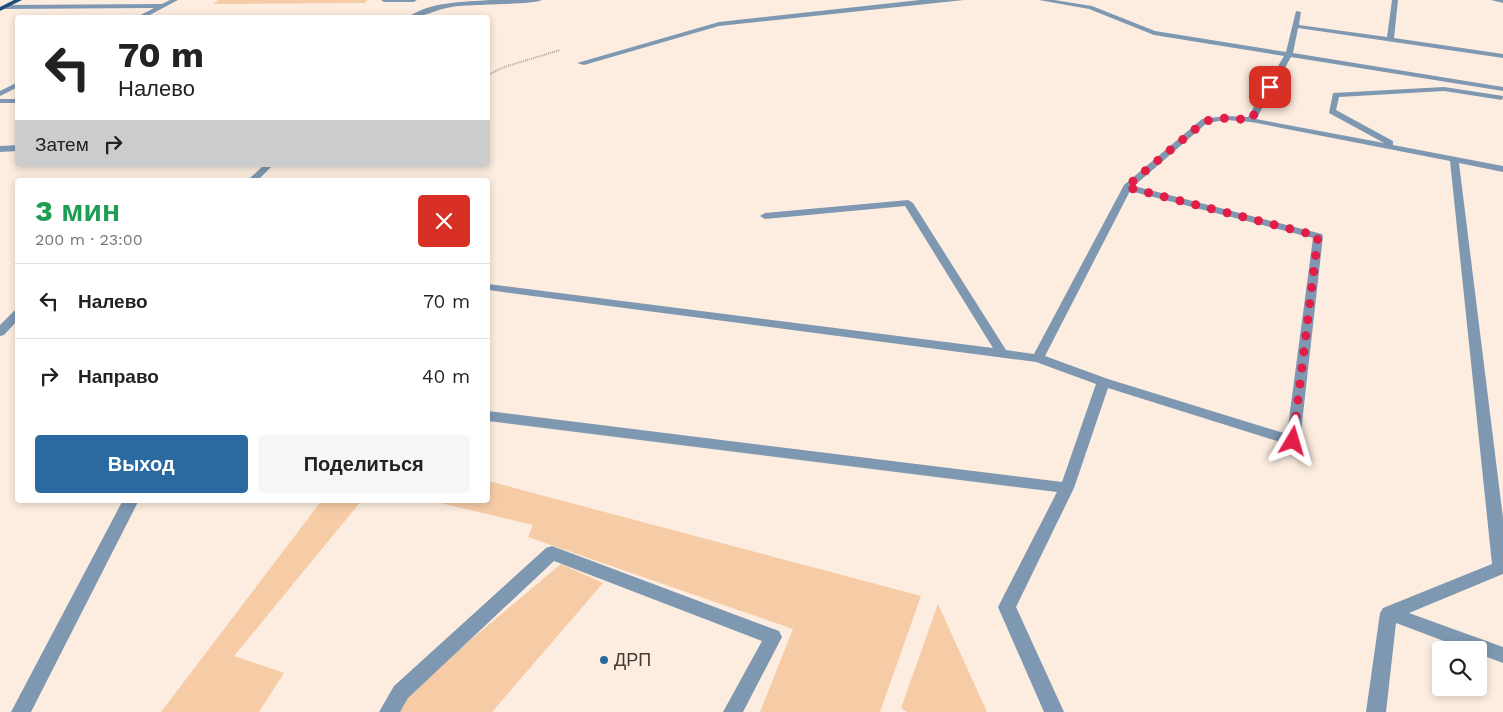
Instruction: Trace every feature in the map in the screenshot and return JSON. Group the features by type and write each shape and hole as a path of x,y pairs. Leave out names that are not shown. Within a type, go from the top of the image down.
{"main road":[{"path":"2,8 19,0"}],"street":[{"path":"144,15 175,0"},
{"path":"384,0 414,0"},
{"path":"413,15 418,11 447,5 539,0"},
{"path":"581,63 719,24 925,1 961,0"},
{"path":"1042,0 1090,7 1154,33 1503,89"},
{"path":"1390,40 1395,0"},
{"path":"1494,0 1503,1"},
{"path":"2,8 162,6"},
{"path":"1251,120 1289,54 1298,12"},
{"path":"1295,26 1503,56"},
{"path":"0,94 15,86"},
{"path":"1401,149 1332,111 1336,95 1444,89 1503,98"},
{"path":"1489,96 1503,105"},
{"path":"0,101 15,101"},
{"path":"1038,358 1126,187 1205,121 1226,118 1251,120 1503,169"},
{"path":"0,149 15,148"},
{"path":"1389,613 1501,568 1454,159"},
{"path":"255,178 267,167"},
{"path":"490,286 1038,358 1103,382 1293,441 1318,236 1126,187"},
{"path":"766,216 908,202 1002,354"},
{"path":"0,332 15,316"},
{"path":"1055,711 1007,607 1067,488 1103,382"},
{"path":"490,416 1067,488"},
{"path":"21,712 129,503"},
{"path":"389,712 401,692 552,553 773,637 733,712"},
{"path":"1389,613 1503,655"},
{"path":"1376,712 1389,613"}],"shaded area":[{"path":"218,0 367,0 365,3 213,4"},
{"path":"490,482 921,596 880,712 760,712 793,629 528,537 533,525 441,503 490,503"},
{"path":"320,503 360,503 234,656 284,673 259,712 161,712"},
{"path":"561,564 603,583 492,712 399,712 411,690"},
{"path":"938,604 987,712 907,712 901,708"}],"place":[{"name":"ДРП","path":"604,660"}],"route":[{"path":"1270,87 1251,120 1226,118 1205,121 1126,187 1318,236 1293,441"}]}
